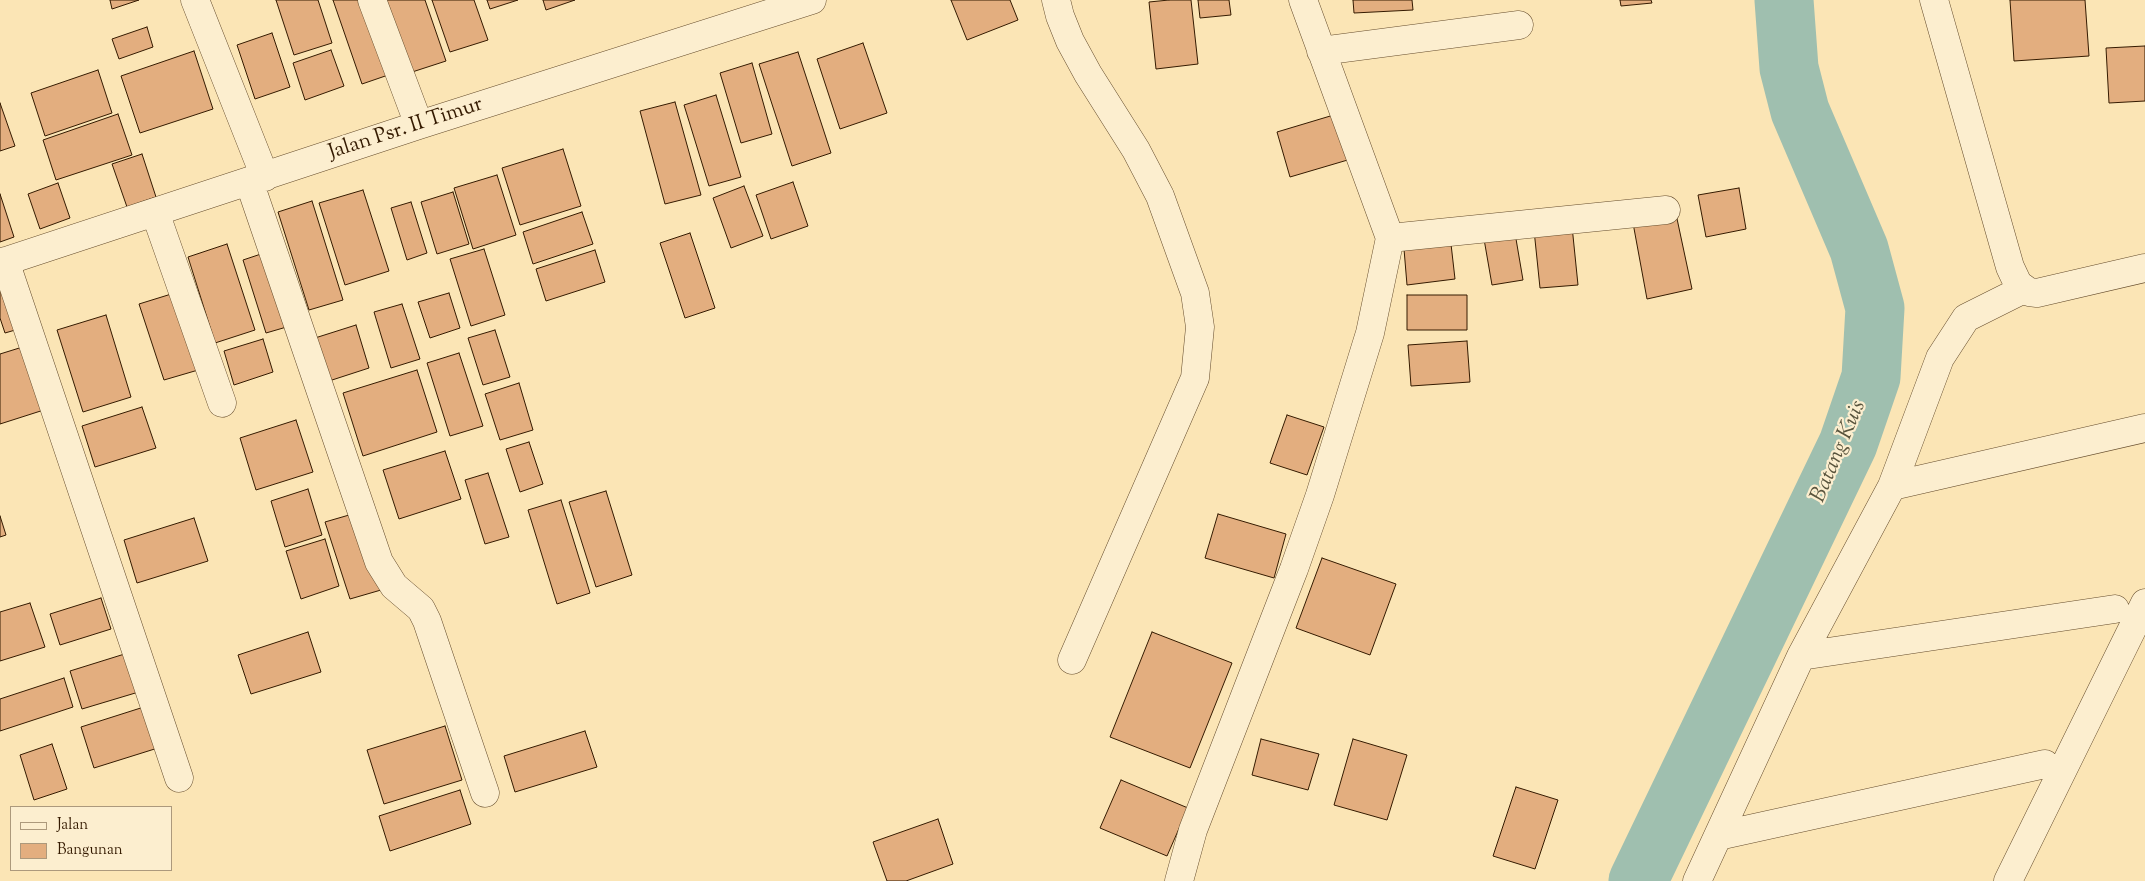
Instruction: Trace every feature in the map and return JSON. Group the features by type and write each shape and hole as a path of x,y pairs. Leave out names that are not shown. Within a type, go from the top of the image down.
{"street":[{"path":"195,0 257,179 379,562 394,586 420,609 427,621 485,793"},
{"path":"372,0 419,125"},
{"name":"Jalan Psr. II Timur","path":"3,262 419,125 812,0"},
{"path":"1056,0 1070,41 1088,74 1136,150 1160,196 1196,293 1200,328 1195,378 1072,660"},
{"path":"1179,881 1193,830 1320,495 1370,333 1390,238 1303,0"},
{"path":"1934,0 2013,277 2024,289 2037,293 2145,268"},
{"path":"1321,52 1519,25"},
{"path":"1390,238 1666,210"},
{"path":"155,212 222,403"},
{"path":"3,262 179,778"},
{"path":"1697,881 1801,656 1892,486 1940,358 1966,318 2024,289"},
{"path":"1892,486 2145,428"},
{"path":"2008,881 2145,603"},
{"path":"1801,656 2116,609"},
{"path":"1718,836 2045,764"}],"building":[{"path":"110,0 139,0 112,9"},
{"path":"276,0 318,0 332,43 294,55"},
{"path":"333,0 369,0 394,73 362,84"},
{"path":"381,0 425,0 446,61 406,74"},
{"path":"432,0 474,0 488,40 450,52"},
{"path":"487,0 518,0 490,9"},
{"path":"543,0 575,0 546,10"},
{"path":"951,0 1010,0 1018,20 967,40"},
{"path":"1191,0 1198,64 1156,69 1149,2"},
{"path":"1198,0 1229,0 1231,15 1200,18"},
{"path":"1353,0 1412,0 1413,10 1354,13"},
{"path":"1620,0 1651,0 1652,3 1621,6"},
{"path":"2010,0 2085,0 2089,56 2014,61"},
{"path":"147,27 153,47 119,59 112,39"},
{"path":"272,33 290,87 255,99 237,45"},
{"path":"863,43 887,113 840,129 817,59"},
{"path":"2145,46 2145,101 2109,103 2106,48"},
{"path":"331,50 344,86 305,100 293,63"},
{"path":"194,51 213,109 140,133 121,76"},
{"path":"798,52 831,153 792,166 759,64"},
{"path":"752,63 772,134 741,143 720,73"},
{"path":"98,70 112,113 45,136 31,93"},
{"path":"716,95 741,177 709,186 684,105"},
{"path":"675,102 701,195 665,204 640,111"},
{"path":"0,103 15,146 0,151"},
{"path":"118,114 132,155 56,180 43,140"},
{"path":"1337,114 1351,159 1290,177 1277,132"},
{"path":"563,149 581,206 520,225 502,168"},
{"path":"142,154 156,197 127,207 112,164"},
{"path":"497,175 516,235 473,249 454,188"},
{"path":"793,182 808,226 771,239 756,195"},
{"path":"58,183 70,218 40,229 28,194"},
{"path":"744,186 763,236 731,248 713,198"},
{"path":"1739,188 1746,229 1706,237 1698,195"},
{"path":"363,190 389,271 345,285 319,203"},
{"path":"453,192 469,244 437,254 421,202"},
{"path":"0,194 14,237 0,242"},
{"path":"312,201 343,300 309,310 278,212"},
{"path":"411,202 427,253 407,260 391,208"},
{"path":"582,212 593,244 533,264 523,232"},
{"path":"1676,214 1692,289 1647,299 1633,223"},
{"path":"1572,226 1578,285 1540,288 1534,230"},
{"path":"690,233 715,308 685,318 660,243"},
{"path":"1515,233 1523,280 1492,285 1484,239"},
{"path":"227,244 255,330 215,343 188,257"},
{"path":"1451,244 1455,279 1407,285 1404,249"},
{"path":"484,249 505,315 471,326 450,259"},
{"path":"595,250 605,282 546,301 536,269"},
{"path":"267,252 290,326 266,333 243,260"},
{"path":"0,270 22,328 5,333 0,318"},
{"path":"181,291 205,368 164,380 139,304"},
{"path":"449,293 460,328 430,338 418,302"},
{"path":"1407,295 1467,295 1467,330 1407,330"},
{"path":"402,304 420,359 391,368 374,312"},
{"path":"106,315 131,397 83,412 57,330"},
{"path":"356,325 369,368 329,381 315,338"},
{"path":"495,330 510,377 483,385 468,338"},
{"path":"263,339 273,372 234,385 224,351"},
{"path":"1467,341 1470,382 1411,386 1408,345"},
{"path":"29,345 50,408 0,424 0,354"},
{"path":"459,353 483,426 450,436 427,363"},
{"path":"417,370 437,432 363,456 343,393"},
{"path":"519,383 533,430 500,440 485,394"},
{"path":"142,407 156,448 95,467 82,426"},
{"path":"1287,415 1324,427 1307,475 1270,463"},
{"path":"296,420 313,472 256,490 240,438"},
{"path":"529,442 543,484 520,492 506,449"},
{"path":"445,451 461,499 399,519 383,470"},
{"path":"488,473 509,537 485,544 465,480"},
{"path":"308,489 322,535 285,547 271,501"},
{"path":"606,491 632,575 596,587 569,502"},
{"path":"561,500 590,593 557,604 528,510"},
{"path":"356,513 381,590 350,599 325,522"},
{"path":"1218,514 1286,534 1274,578 1205,558"},
{"path":"0,516 6,535 0,537"},
{"path":"194,518 208,561 137,583 124,540"},
{"path":"325,539 339,586 301,599 286,551"},
{"path":"1322,558 1396,584 1370,655 1296,628"},
{"path":"101,598 111,629 60,645 50,614"},
{"path":"30,603 45,647 0,661 0,612"},
{"path":"308,632 321,672 251,694 238,655"},
{"path":"1152,632 1232,663 1190,768 1110,737"},
{"path":"131,652 142,691 82,709 70,671"},
{"path":"64,678 73,707 0,731 0,699"},
{"path":"147,706 161,747 94,768 81,727"},
{"path":"445,726 462,780 384,804 367,750"},
{"path":"585,731 597,767 515,792 504,756"},
{"path":"1261,739 1319,754 1308,790 1252,775"},
{"path":"1353,739 1407,755 1387,820 1334,805"},
{"path":"52,744 67,789 34,800 20,755"},
{"path":"1121,780 1188,808 1167,856 1100,828"},
{"path":"1516,787 1558,800 1535,869 1493,856"},
{"path":"460,790 471,824 390,851 379,816"},
{"path":"938,819 953,864 906,881 887,881 873,842"}],"waterway":[{"name":"Batang Kuis","path":"1638,881 1848,444 1871,377 1875,308 1859,249 1800,111 1789,68 1784,0"}]}
